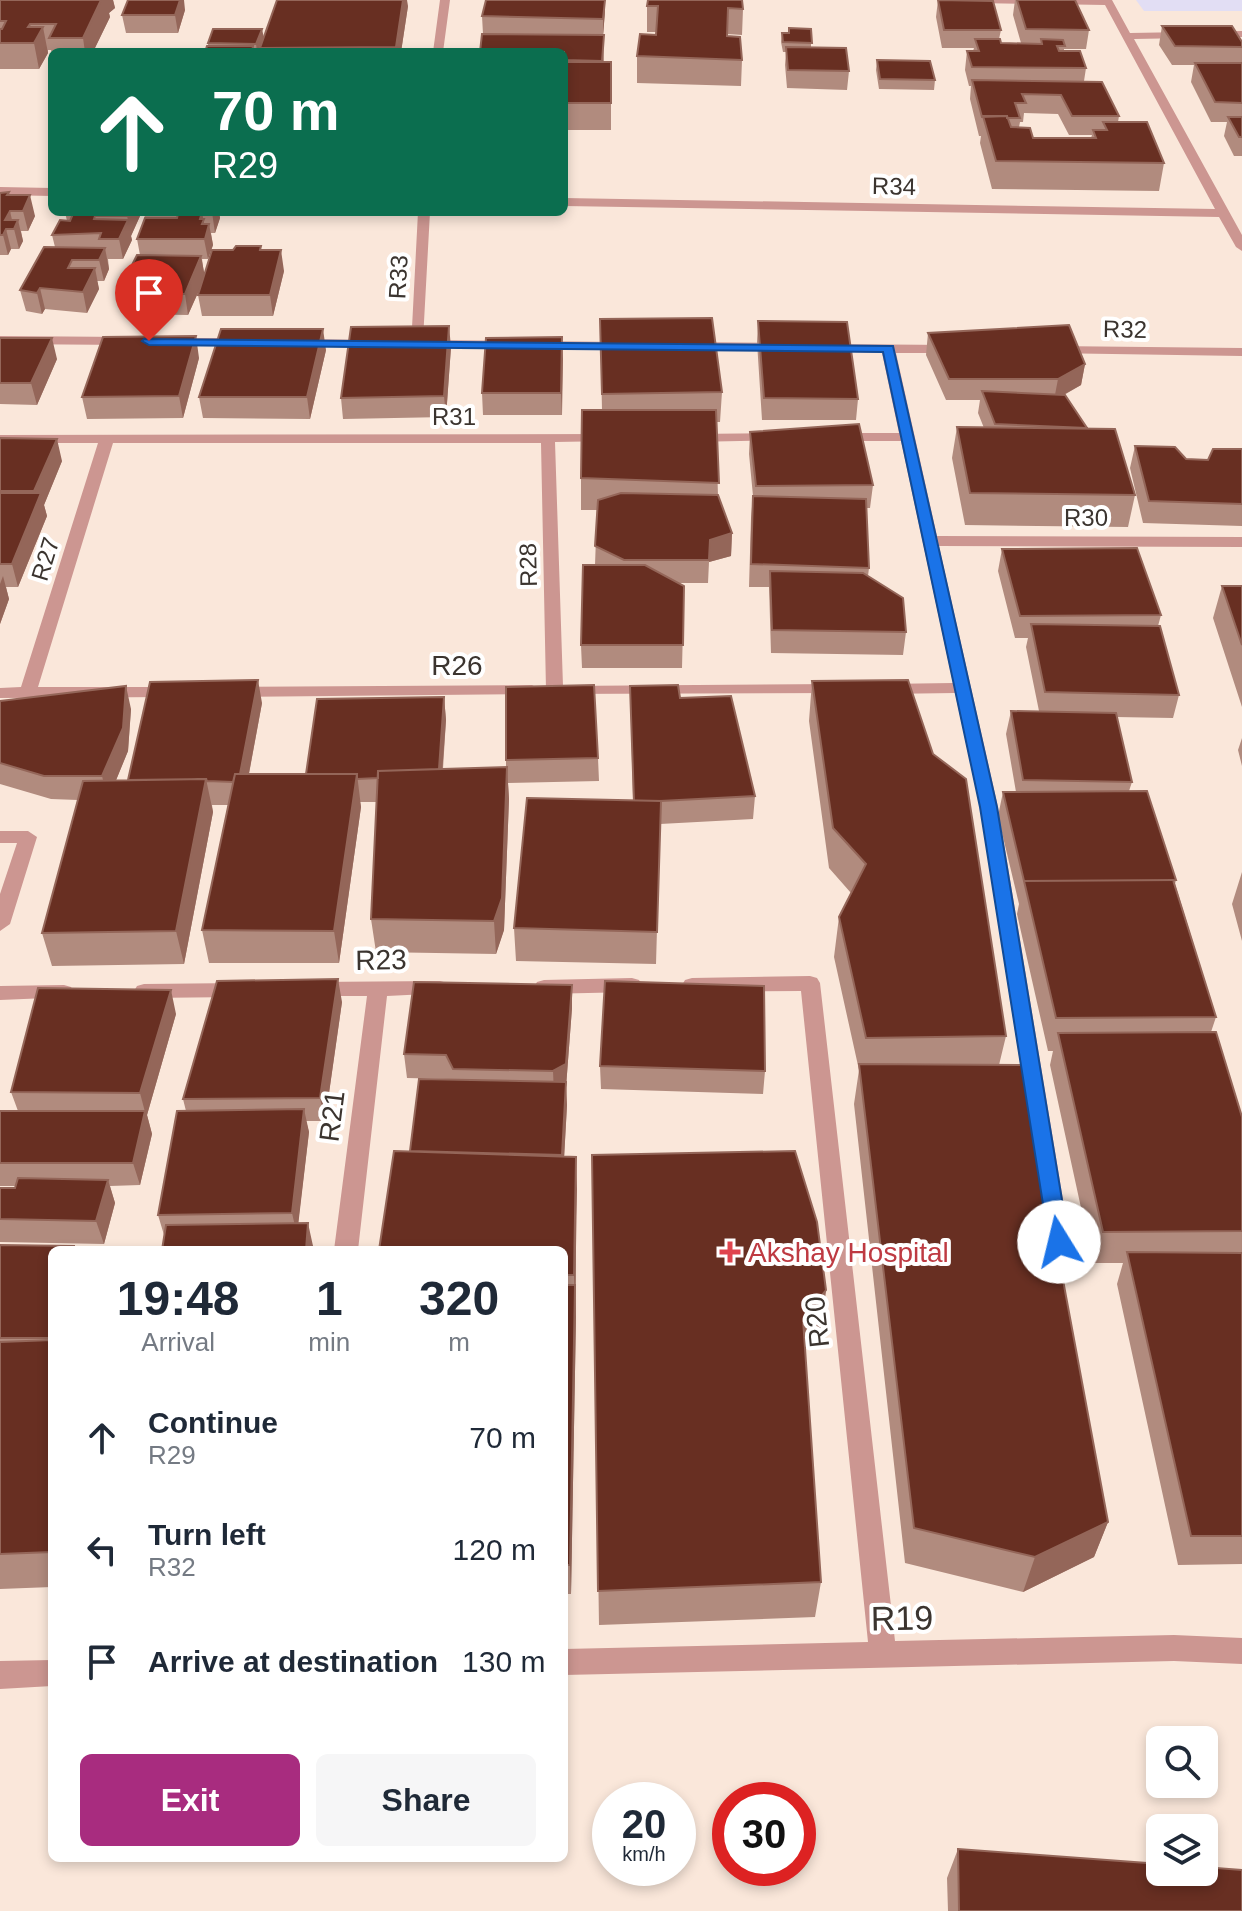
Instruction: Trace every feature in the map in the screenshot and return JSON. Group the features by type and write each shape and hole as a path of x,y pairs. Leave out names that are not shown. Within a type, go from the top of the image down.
{"street":[{"path":"439,48 445,0"},
{"path":"976,0 1108,1 1242,247"},
{"path":"1127,36 1242,34"},
{"path":"0,191 48,192"},
{"name":"R34","path":"568,202 1224,213"},
{"name":"R33","path":"416,344 424,216"},
{"path":"0,340 139,341"},
{"path":"154,341 262,342"},
{"path":"277,343 385,344"},
{"path":"401,344 637,346"},
{"path":"668,346 794,347"},
{"path":"810,348 965,349"},
{"path":"888,348 989,807 1059,1242"},
{"name":"R32","path":"1042,350 1242,352"},
{"path":"674,438 908,437"},
{"name":"R28","path":"548,438 555,690"},
{"name":"R31","path":"0,439 627,438"},
{"name":"R27","path":"28,693 107,439"},
{"name":"R30","path":"931,541 1242,542"},
{"name":"R26","path":"220,692 963,688"},
{"path":"0,693 188,692"},
{"path":"0,837 28,837 0,924"},
{"name":"R20","path":"517,987 810,983 883,1655"},
{"name":"R23","path":"299,989 455,988"},
{"name":"R21","path":"346,1246 378,989"},
{"path":"126,991 267,990"},
{"path":"0,993 79,992"},
{"name":"R19","path":"568,1662 1174,1648 1242,1651"},
{"path":"0,1675 48,1673"}],"shaded area":[{"path":"1136,0 1242,0 1242,11 1144,11"}],"building":[{"path":"0,0 101,0 83,38 49,38 56,24 30,24 28,27 43,27 34,43 0,43 0,29 6,21 0,21"},
{"path":"128,0 180,0 175,15 122,15"},
{"path":"277,0 403,0 396,47 260,48"},
{"path":"486,0 605,0 603,19 482,16"},
{"path":"648,0 742,0 743,9 728,8 727,36 740,37 742,60 637,56 640,34 656,35 658,6 647,6"},
{"path":"938,0 993,1 1001,30 944,30"},
{"path":"1017,0 1075,0 1089,30 1026,29"},
{"path":"1162,26 1232,26 1242,47 1175,46"},
{"path":"789,28 811,29 812,43 783,42 782,33 789,33"},
{"path":"213,29 262,29 256,44 208,43"},
{"path":"482,34 604,35 602,61 568,60 568,48 480,48"},
{"path":"975,39 1042,44 1041,39 1063,40 1065,46 1057,46 1059,51 1080,51 1086,68 972,67 967,51 979,51"},
{"path":"207,46 253,46 253,48"},
{"path":"786,47 846,48 849,71 788,70"},
{"path":"877,60 930,61 935,80 880,79"},
{"path":"568,62 611,62 611,103 568,103"},
{"path":"1195,63 1242,63 1242,103 1215,102"},
{"path":"972,80 1102,82 1119,116 1072,116 1061,95 1022,94 1026,103 1015,103 1020,118 982,117"},
{"path":"983,116 1007,116 1011,127 1030,128 1033,138 1096,138 1093,130 1107,130 1103,122 1147,122 1164,163 996,161"},
{"path":"1228,117 1242,117 1242,137 1239,137"},
{"path":"9,192 7,195 30,195 23,211 10,211 5,220 18,220 14,229 6,229 0,235 0,193"},
{"path":"72,216 128,220 119,239 99,239 101,233 52,235 60,220 70,221"},
{"path":"201,216 200,219 204,219 202,224 209,224 205,239 137,239 145,218"},
{"path":"236,246 281,250 270,295 198,295 212,250 233,250"},
{"path":"44,247 105,248 99,260 72,260 68,268 95,268 83,292 40,288 37,293 20,290"},
{"path":"137,255 201,256 185,294 123,293 133,272 155,272 155,269 130,269"},
{"path":"712,318 722,392 602,394 600,319"},
{"path":"758,321 847,322 858,399 764,398"},
{"path":"1069,325 1085,364 1058,379 949,379 928,333"},
{"path":"449,326 444,396 341,398 351,327"},
{"path":"221,329 323,329 307,397 199,397"},
{"path":"196,336 179,396 82,397 103,337"},
{"path":"562,337 561,393 482,393 486,338"},
{"path":"0,338 52,338 31,383 0,383"},
{"path":"982,391 1065,395 1087,428 995,424"},
{"path":"582,410 716,410 719,483 581,478"},
{"path":"859,424 873,485 756,486 750,432"},
{"path":"957,427 1115,429 1135,495 970,493"},
{"path":"0,438 57,439 34,491 0,491"},
{"path":"1135,446 1175,447 1186,459 1208,460 1213,449 1242,449 1242,504 1149,501"},
{"path":"0,493 41,493 12,564 0,564"},
{"path":"621,493 718,495 732,533 710,540 709,560 624,560 595,546 598,500"},
{"path":"753,496 866,499 869,568 751,564"},
{"path":"1137,548 1161,615 1020,616 1002,549"},
{"path":"583,565 645,565 684,586 683,645 581,645"},
{"path":"770,571 863,573 903,598 906,632 772,630"},
{"path":"1222,586 1242,586 1242,645"},
{"path":"1031,624 1160,626 1179,695 1045,692"},
{"path":"258,680 240,774 235,774 233,782 206,779 128,780 150,682"},
{"path":"908,680 933,754 966,779 1006,1036 866,1038 839,917 866,864 833,828 812,681"},
{"path":"594,685 598,758 506,760 506,687"},
{"path":"678,685 680,698 731,696 755,796 634,801 630,686"},
{"path":"126,686 123,728 102,776 44,776 0,763 0,701"},
{"path":"444,697 439,769 378,771 378,778 357,779 357,774 306,774 317,699"},
{"path":"1011,711 1116,713 1132,782 1023,780"},
{"path":"507,767 502,898 494,921 371,919 378,771"},
{"path":"235,774 357,774 334,931 202,930"},
{"path":"206,779 176,931 42,933 83,781"},
{"path":"1147,791 1176,880 1024,881 1003,792"},
{"path":"527,798 661,801 657,932 514,928"},
{"path":"1173,880 1216,1017 1056,1018 1024,881"},
{"path":"338,979 320,1098 183,1099 217,981"},
{"path":"605,981 764,986 765,1071 600,1066"},
{"path":"414,982 572,985 566,1064 553,1071 453,1069 446,1055 404,1054"},
{"path":"38,988 171,990 140,1093 11,1092"},
{"path":"1216,1032 1242,1117 1242,1231 1103,1232 1058,1033"},
{"path":"859,1064 1023,1065 1108,1522 1035,1557 914,1528"},
{"path":"419,1079 566,1082 562,1155 410,1151"},
{"path":"304,1109 292,1213 158,1215 177,1111"},
{"path":"0,1111 145,1111 133,1163 0,1163"},
{"path":"394,1151 576,1157 574,1275 568,1275 568,1246 380,1246"},
{"path":"795,1151 817,1222 826,1290 803,1319 821,1582 598,1591 592,1155"},
{"path":"18,1178 108,1180 96,1221 0,1219 0,1188 15,1188"},
{"path":"308,1223 306,1246 163,1246 166,1225"},
{"path":"0,1245 74,1246 48,1246 48,1338 0,1338"},
{"path":"1127,1252 1242,1253 1242,1536 1191,1536"},
{"path":"568,1285 575,1285 570,1565"},
{"path":"48,1340 48,1552 0,1554 0,1342"},
{"path":"958,1849 1146,1863 1146,1886 1218,1886 1218,1868 1242,1870 1242,1911 959,1911"}],"place":[{"name":"Akshay Hospital","path":"730,1252"}],"route":[{"path":"149,341 888,348 989,807 1059,1242"}]}
